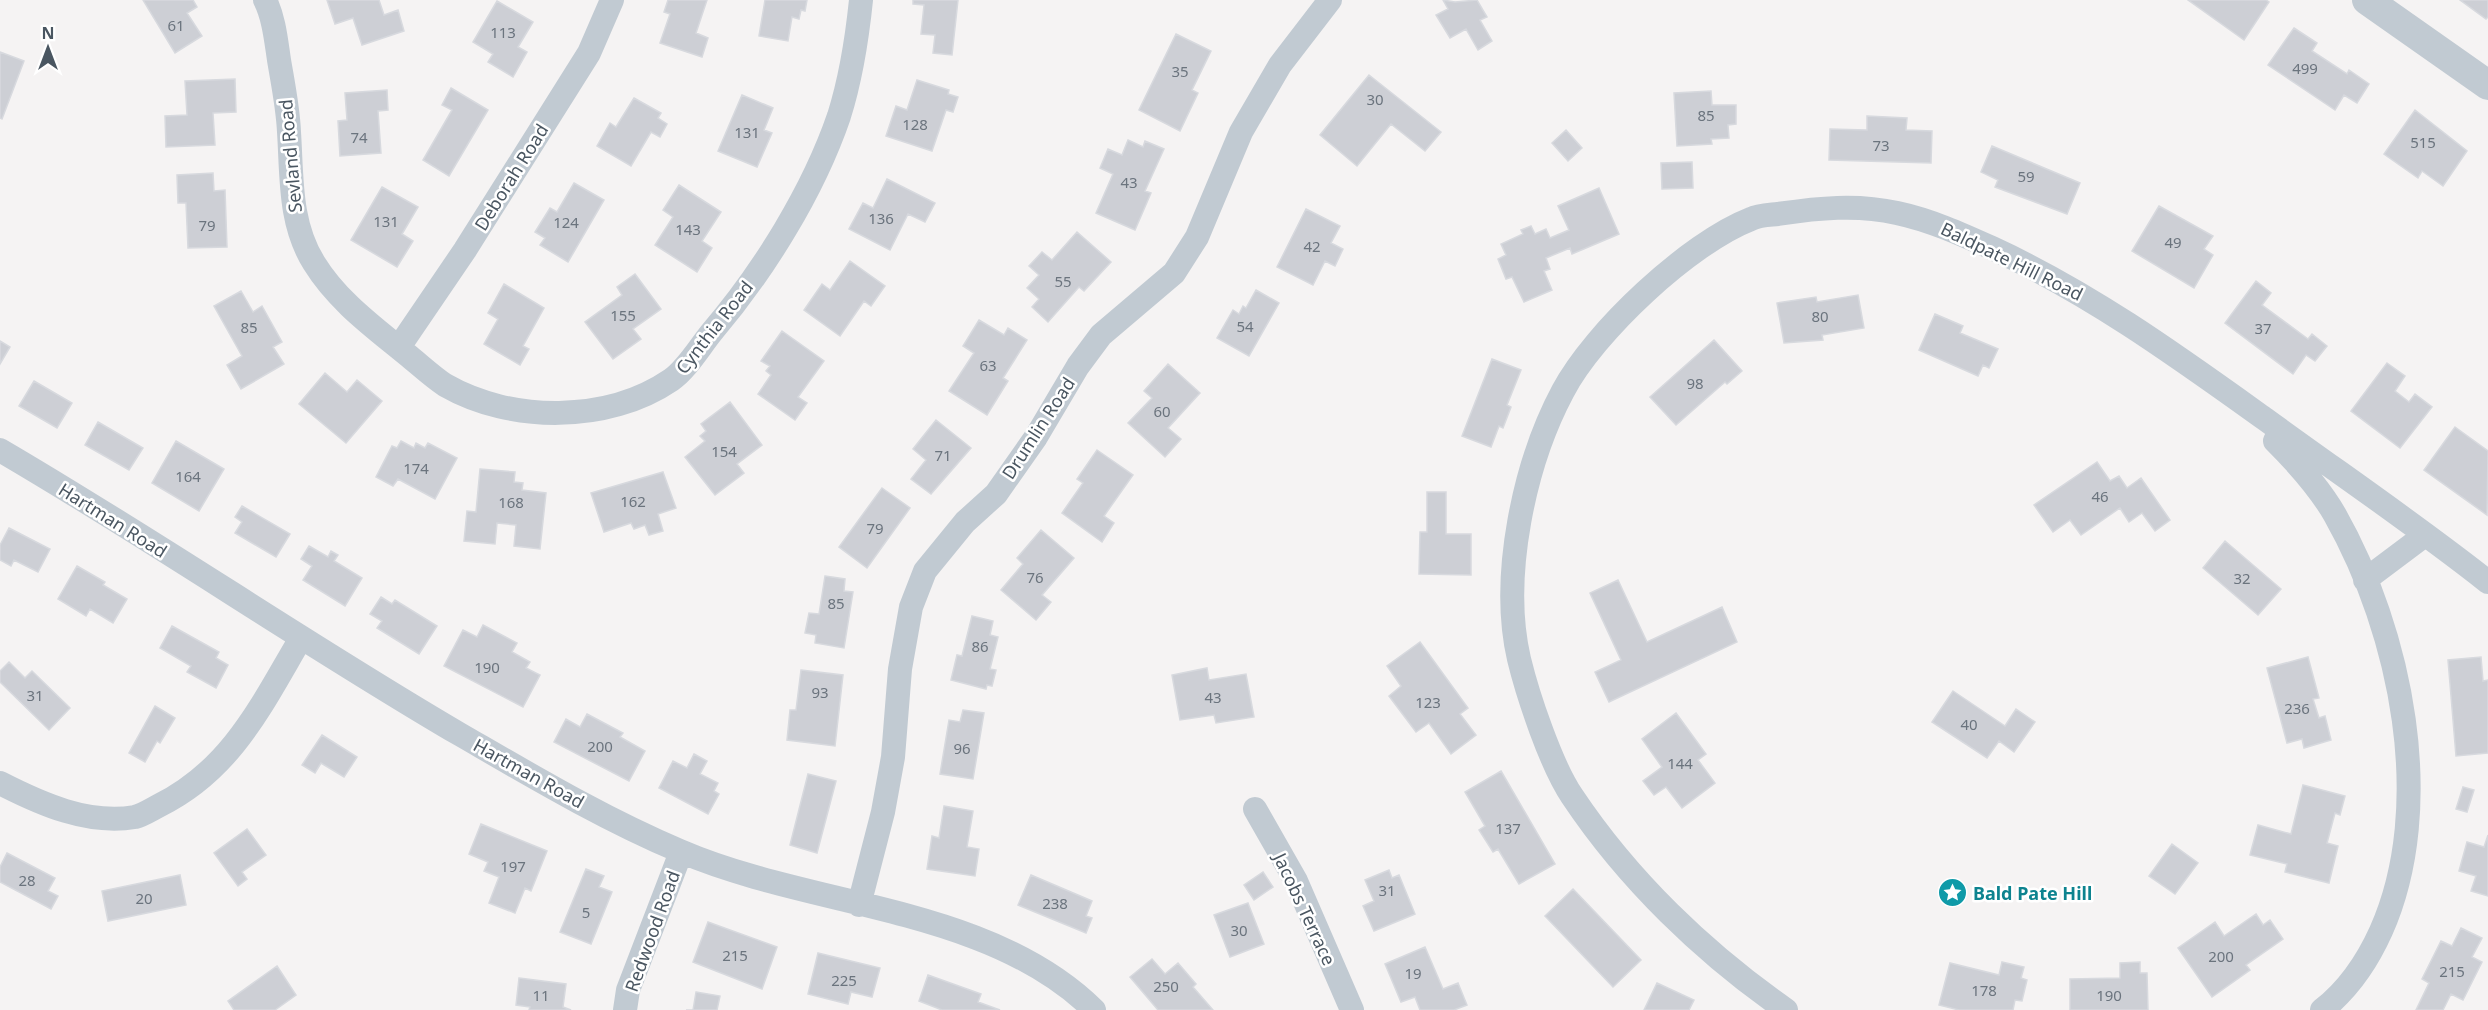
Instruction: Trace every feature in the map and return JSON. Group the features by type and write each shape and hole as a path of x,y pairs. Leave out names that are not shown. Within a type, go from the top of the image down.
{"street":[{"name":"Sevland Road","path":"264,0 270,10 278,48 289,130 292,195 297,226 313,262 340,299 399,347"},
{"name":"Deborah Road","path":"399,347 465,250 590,53 612,0"},
{"name":"Cynthia Road","path":"399,347 445,385 480,400 520,411 558,412 602,409 641,397 673,379 735,306 812,180 839,116 855,55 861,0"},
{"name":"Drumlin Road","path":"859,905 883,812 893,757 900,669 910,607 925,571 965,522 996,494 1101,335 1138,301 1174,273 1197,237 1241,132 1280,65 1330,0"},
{"path":"2367,0 2488,85"},
{"name":"Baldpate Hill Road","path":"1786,1010 1687,932 1618,857 1570,793 1539,723 1518,657 1512,600 1517,529 1529,477 1564,388 1600,340 1638,297 1696,250 1753,218 1830,206 1894,212 1937,224 2029,265 2125,320 2488,582"},
{"name":"Baldpate Hill Road","path":"2227,392 2305,471 2335,515 2365,580 2389,651 2406,729 2410,800 2405,854 2391,909 2370,954 2341,995 2322,1010"},
{"name":"Hartman Road","path":"0,450 302,638 552,788 681,852 789,888 949,929 1008,951 1075,991 1095,1010"},
{"path":"2365,580 2425,535"},
{"path":"0,783 57,810 107,817 136,817 204,778 245,731 302,638"},
{"name":"Jacobs Terrace","path":"1256,809 1296,881 1352,1010"},
{"name":"Redwood Road","path":"625,1010 628,990 681,852"}],"building":[{"path":"143,0 193,0 197,7 187,13 202,36 175,53"},
{"path":"327,0 379,0 384,15 398,10 404,31 362,45 353,18 335,24"},
{"path":"668,0 707,0 696,33 708,38 702,57 660,43 670,14 664,12"},
{"path":"765,0 807,0 805,11 801,10 799,19 792,17 788,41 759,36"},
{"path":"913,0 958,0 952,55 933,53 935,35 921,34 924,5 913,4"},
{"path":"1443,0 1455,2 1477,0 1487,17 1480,20 1492,41 1478,50 1466,29 1450,38 1436,15 1448,9"},
{"path":"2188,0 2266,0 2269,2 2244,40"},
{"path":"2460,0 2488,0 2488,17 2486,19"},
{"path":"497,1 533,22 518,47 527,52 513,77 488,62 493,54 473,42"},
{"path":"2294,28 2317,43 2312,51 2347,74 2349,70 2369,84 2357,103 2344,95 2335,110 2268,65"},
{"path":"1176,34 1211,51 1192,90 1198,93 1180,131 1139,110"},
{"path":"0,52 24,61 2,119 0,118"},
{"path":"1369,75 1441,132 1425,151 1391,124 1357,166 1320,135"},
{"path":"235,79 236,112 213,113 215,145 166,147 165,116 187,115 185,81"},
{"path":"917,80 949,90 948,94 958,97 953,112 946,110 932,151 886,136 896,106 907,110"},
{"path":"451,88 488,110 449,176 423,160 452,110 442,105"},
{"path":"387,90 388,110 378,111 381,153 340,156 338,121 347,120 345,93"},
{"path":"1711,91 1712,105 1736,105 1736,124 1728,125 1729,138 1711,139 1712,144 1677,146 1674,93"},
{"path":"742,95 773,108 764,130 772,133 757,167 718,151"},
{"path":"634,98 661,113 658,118 667,124 660,137 651,132 631,166 597,146 610,123 616,127"},
{"path":"2415,110 2467,151 2443,186 2422,171 2418,178 2384,154"},
{"path":"1867,116 1907,118 1906,130 1932,131 1931,163 1829,160 1830,129 1867,130"},
{"path":"1566,130 1582,148 1568,161 1552,143"},
{"path":"1128,140 1143,147 1145,141 1164,149 1145,191 1151,193 1135,230 1096,213 1113,174 1100,168 1108,149 1122,155"},
{"path":"1992,146 2080,183 2067,214 1995,187 1998,180 1981,172"},
{"path":"1692,162 1693,188 1662,189 1661,163"},
{"path":"213,173 214,191 225,190 227,247 188,248 186,203 178,203 177,175"},
{"path":"887,179 935,203 925,222 908,214 890,250 849,229 863,203 873,208"},
{"path":"574,183 604,200 568,262 540,245 545,238 535,232 550,208 557,212"},
{"path":"679,185 721,212 702,241 712,248 697,272 655,245 673,217 663,210"},
{"path":"382,187 418,207 402,234 413,241 397,267 351,240"},
{"path":"1599,188 1619,234 1572,254 1570,248 1546,258 1550,269 1544,271 1552,290 1524,302 1512,277 1506,279 1498,259 1506,255 1501,244 1523,234 1521,230 1531,226 1535,234 1546,229 1550,238 1569,230 1558,206"},
{"path":"2159,206 2213,236 2204,249 2213,255 2194,288 2132,251"},
{"path":"1306,209 1340,226 1331,243 1343,249 1335,266 1325,261 1313,285 1277,267"},
{"path":"1077,232 1111,262 1084,291 1079,287 1048,322 1032,307 1039,299 1027,288 1039,275 1029,266 1042,252 1052,260"},
{"path":"850,261 885,286 871,306 864,301 840,336 804,310 822,284 830,290"},
{"path":"635,274 661,309 633,329 641,339 613,359 585,322 622,295 617,287"},
{"path":"2256,281 2271,293 2262,305 2308,339 2312,334 2327,346 2315,361 2306,355 2293,374 2225,323"},
{"path":"504,284 544,308 523,346 529,349 520,365 484,344 498,319 488,313"},
{"path":"1256,290 1279,303 1249,356 1217,338 1233,310 1239,314 1243,306 1246,308"},
{"path":"241,291 253,312 262,306 282,342 273,347 284,364 241,389 227,365 242,356 214,306"},
{"path":"1858,295 1864,328 1822,335 1823,340 1784,343 1777,303 1816,297 1817,302"},
{"path":"1935,314 1963,326 1960,333 1998,349 1989,368 1983,365 1978,376 1919,350"},
{"path":"979,320 1004,335 1008,328 1027,340 1003,378 1008,381 987,415 949,391 974,353 963,346"},
{"path":"782,331 824,361 798,397 807,403 795,420 758,394 771,375 766,371 770,366 761,361"},
{"path":"1714,340 1742,371 1727,384 1725,382 1676,425 1650,397"},
{"path":"0,341 10,347 0,364"},
{"path":"1492,359 1521,370 1507,405 1511,407 1503,428 1499,426 1491,447 1462,436"},
{"path":"2387,363 2405,376 2395,391 2409,402 2415,394 2432,407 2400,448 2351,411"},
{"path":"1168,364 1200,393 1168,428 1181,439 1165,457 1128,423 1152,398 1144,391"},
{"path":"325,373 347,392 357,380 382,401 346,443 299,404"},
{"path":"34,381 72,403 57,428 19,406"},
{"path":"730,402 762,445 737,464 744,473 715,495 685,457 705,441 700,436 706,431 701,424"},
{"path":"936,420 971,448 931,494 911,479 926,460 913,449"},
{"path":"98,422 143,448 129,470 85,445"},
{"path":"2455,427 2488,451 2487,515 2424,470"},
{"path":"176,441 224,469 199,511 152,483"},
{"path":"401,441 414,448 416,443 425,448 428,443 457,458 435,499 398,479 393,486 376,477 392,446 397,448"},
{"path":"1097,450 1133,475 1104,516 1114,523 1102,542 1062,513 1083,483 1077,479"},
{"path":"2097,462 2110,481 2119,476 2127,488 2141,478 2170,520 2155,531 2142,513 2129,522 2120,508 2081,535 2070,520 2053,532 2034,505"},
{"path":"480,469 515,472 514,482 523,483 522,490 546,493 540,549 514,546 516,525 497,523 495,544 464,541 467,511 476,512"},
{"path":"663,472 676,508 658,514 663,531 649,535 645,525 634,529 631,523 604,532 591,493"},
{"path":"882,488 910,508 867,568 839,547"},
{"path":"1427,492 1446,492 1446,534 1471,534 1471,575 1419,574 1420,532 1427,532"},
{"path":"242,506 290,534 276,557 235,533 242,522 235,517"},
{"path":"9,528 50,549 38,572 14,560 11,566 0,560 0,545"},
{"path":"1041,530 1074,558 1042,595 1051,602 1036,620 1001,590 1023,564 1017,558"},
{"path":"2225,541 2281,589 2258,615 2203,568"},
{"path":"309,546 328,557 331,551 338,555 334,561 362,578 345,606 303,580 312,566 301,559"},
{"path":"77,566 105,582 103,585 127,599 113,623 90,609 86,616 58,599"},
{"path":"825,576 845,579 844,591 853,592 844,648 815,643 816,635 805,633 809,613 819,614"},
{"path":"1618,580 1647,642 1722,607 1737,642 1609,702 1595,672 1621,660 1590,593"},
{"path":"381,597 392,604 395,600 437,626 419,654 377,628 382,621 370,614"},
{"path":"972,616 993,621 990,635 998,637 990,669 996,670 992,686 987,685 986,689 951,680 957,655 962,656"},
{"path":"483,625 517,643 512,652 530,662 526,668 540,675 523,707 444,666 463,630 477,637"},
{"path":"172,626 219,652 216,658 228,665 216,688 187,672 191,666 160,648"},
{"path":"1420,642 1468,708 1460,714 1476,735 1451,754 1429,723 1416,732 1389,696 1401,686 1387,666"},
{"path":"2308,657 2319,698 2313,699 2319,718 2325,716 2331,740 2304,748 2302,739 2287,743 2267,668"},
{"path":"2481,657 2483,681 2488,680 2488,753 2456,756 2448,660"},
{"path":"9,662 25,678 32,671 70,708 49,730 0,682 0,671"},
{"path":"1207,668 1209,680 1246,674 1254,717 1216,723 1214,715 1180,720 1172,675"},
{"path":"801,670 843,675 835,746 787,740 790,710 796,710"},
{"path":"1953,691 2005,726 2016,709 2035,722 2014,752 1999,741 1987,758 1932,722"},
{"path":"155,706 175,718 160,743 157,741 145,762 129,753"},
{"path":"963,710 984,713 973,779 940,774 949,720 960,722"},
{"path":"1676,713 1706,754 1698,760 1715,783 1682,808 1666,787 1654,795 1643,781 1662,767 1642,739"},
{"path":"587,714 623,733 620,737 645,751 629,781 554,742 566,719 580,727"},
{"path":"322,735 357,757 344,777 321,763 315,773 302,765"},
{"path":"694,754 707,761 700,774 718,783 714,791 719,794 708,814 659,788 673,761 687,768"},
{"path":"1501,771 1555,864 1519,884 1498,849 1493,852 1479,830 1485,826 1465,792"},
{"path":"808,774 836,781 817,853 790,845"},
{"path":"2303,785 2345,796 2340,815 2335,813 2327,843 2338,846 2329,883 2285,872 2287,864 2250,855 2258,825 2291,834"},
{"path":"2463,787 2474,790 2467,812 2456,809"},
{"path":"944,806 973,811 967,847 979,849 975,876 927,869 932,836 939,838"},
{"path":"481,824 547,851 531,891 525,888 515,913 489,903 499,877 484,871 488,862 469,854"},
{"path":"247,829 266,855 242,872 247,879 238,886 214,853"},
{"path":"2488,835 2488,896 2471,891 2476,876 2459,871 2467,842 2484,847"},
{"path":"2172,844 2198,863 2175,894 2149,876"},
{"path":"7,853 55,878 48,891 58,896 51,909 0,882 0,867"},
{"path":"586,869 604,876 599,887 612,892 591,944 560,932"},
{"path":"1389,870 1392,878 1399,875 1415,914 1374,931 1363,906 1374,901 1365,880"},
{"path":"1263,872 1273,887 1254,900 1244,885"},
{"path":"180,875 186,905 108,921 102,891"},
{"path":"1031,875 1092,901 1086,916 1092,918 1086,933 1018,905"},
{"path":"1573,889 1641,960 1613,987 1545,916"},
{"path":"1248,903 1264,944 1230,957 1214,915"},
{"path":"2256,914 2263,925 2270,920 2283,939 2246,965 2250,970 2212,997 2178,948 2215,922 2224,936"},
{"path":"708,922 777,947 762,989 693,962"},
{"path":"2461,928 2482,938 2472,957 2482,962 2463,1000 2451,994 2443,1010 2416,1010 2429,983 2422,979 2441,941 2452,946"},
{"path":"1425,947 1443,989 1458,983 1467,1005 1454,1010 1420,1010 1415,997 1401,1002 1385,964"},
{"path":"818,953 880,968 872,997 851,992 848,1004 808,994"},
{"path":"1152,959 1165,974 1178,963 1196,984 1193,987 1213,1010 1158,1010 1130,977"},
{"path":"2002,962 2024,967 2021,978 2027,980 2022,1001 2015,1000 2013,1010 1959,1010 1939,1005 1950,963 1999,975"},
{"path":"2140,962 2140,973 2147,973 2148,1010 2070,1010 2070,979 2120,978 2120,963"},
{"path":"277,966 296,995 275,1010 234,1010 228,1001"},
{"path":"928,975 981,994 978,1002 1000,1010 942,1010 919,1001"},
{"path":"519,978 566,984 563,1007 571,1010 529,1010 530,1007 516,1005"},
{"path":"1657,983 1694,1000 1689,1010 1644,1010"},
{"path":"696,992 720,996 717,1010 693,1010"}],"place":[{"name":"Bald Pate Hill","path":"1952,893"}]}
